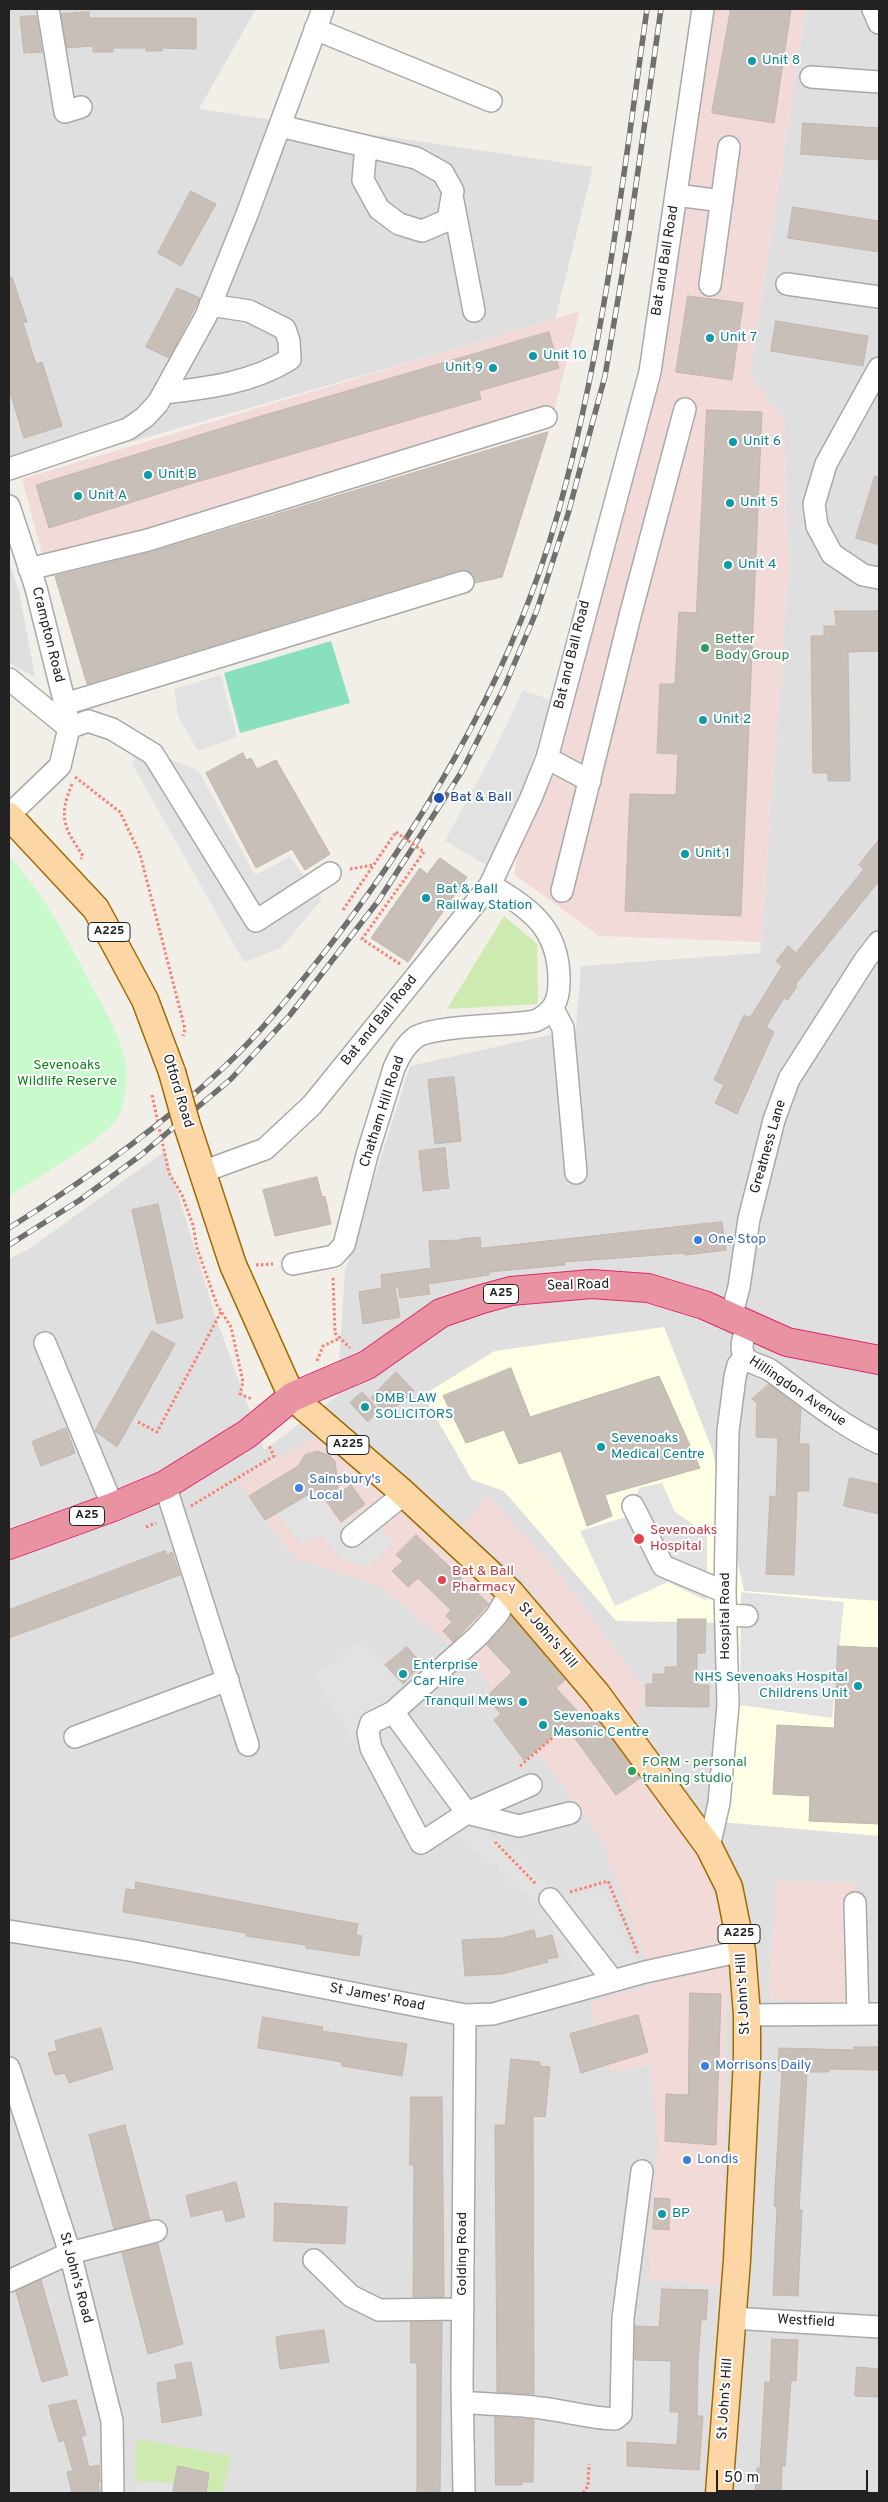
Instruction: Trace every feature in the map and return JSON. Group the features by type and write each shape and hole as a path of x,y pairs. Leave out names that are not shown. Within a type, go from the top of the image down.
{"highway":[{"name":"Seal Road","path":"292,1397 367,1365 441,1313 482,1299 526,1289 591,1284 638,1286 681,1297 787,1342 879,1360"},
{"name":"A25","path":"9,1545 113,1507 165,1485 247,1434 292,1397"}],"main road":[{"name":"Otford Road","path":"9,815 96,910 145,1000 172,1072 202,1172 233,1265 292,1397"},
{"name":"St John's Hill","path":"292,1397 404,1494 510,1592 597,1694 709,1847 729,1887 742,1951 746,2015 745,2107 719,2493"}],"street":[{"path":"48,9 65,112 81,108"},
{"path":"9,469 128,430 145,417 164,393 210,305 246,216 323,9"},
{"name":"Bat and Ball Road","path":"202,1172 265,1149 312,1105 490,885 531,798 547,758 650,372 703,9"},
{"path":"873,9 879,23"},
{"path":"315,29 491,101"},
{"path":"811,76 879,82"},
{"path":"280,126 366,146 416,158 443,173 454,191 448,220 422,231 399,224 379,209 363,180 366,146"},
{"path":"710,286 729,147"},
{"path":"676,195 722,201"},
{"path":"452,196 474,311"},
{"path":"787,284 879,297"},
{"path":"164,393 222,386 274,369 290,359 289,341 284,329 249,311 210,305"},
{"path":"879,368 826,464 814,504 817,526 832,554 864,575 879,578"},
{"path":"562,891 630,616 685,410"},
{"path":"29,569 148,540 546,417"},
{"name":"Crampton Road","path":"9,506 29,569 65,704 69,728 71,771"},
{"path":"65,704 463,582"},
{"path":"9,679 69,728 88,721 112,729 153,754 256,921 330,873"},
{"path":"547,758 590,781"},
{"path":"9,815 71,771"},
{"path":"490,885 511,896 530,911 552,940 556,951 559,975 558,995 553,1009 563,1030 576,1173"},
{"name":"Greatness Lane","path":"740,1321 739,1287 749,1219 774,1120 789,1079 864,960 879,942"},
{"name":"Chatham Hill Road","path":"332,1257 339,1253 346,1239 374,1130 394,1068 407,1045 416,1037 426,1033 535,1021 553,1009"},
{"path":"293,1264 332,1257"},
{"name":"Hillingdon Avenue","path":"740,1321 745,1357 768,1369 854,1431 879,1443"},
{"path":"45,1342 113,1507"},
{"name":"Hospital Road","path":"709,1847 738,1705 726,1615 725,1592 728,1431 737,1367 745,1357"},
{"path":"165,1485 248,1745"},
{"path":"352,1536 404,1494"},
{"path":"633,1506 663,1566 725,1592"},
{"path":"510,1592 497,1615 478,1636 393,1712 371,1723 368,1733 371,1748 421,1843 467,1813 530,1785"},
{"path":"726,1615 747,1616"},
{"path":"75,1737 228,1680"},
{"path":"393,1712 467,1813 519,1826 570,1813"},
{"path":"550,1899 613,1981"},
{"path":"855,1903 858,2014"},
{"name":"St James' Road","path":"9,1931 135,1951 464,2015 493,2014 613,1981 742,1951"},
{"path":"746,2015 879,2014"},
{"name":"Golding Road","path":"464,2015 464,2493"},
{"name":"St John's Road","path":"9,2068 70,2253 112,2421 113,2493"},
{"path":"463,2402 531,2406 558,2410 589,2418 615,2419 621,2414 623,2318 642,2171"},
{"path":"9,2281 70,2253 156,2231"},
{"path":"314,2260 351,2296 379,2310 463,2309"},
{"name":"Westfield","path":"732,2318 879,2327"}],"path":[{"path":"65,876 84,856 69,835 63,813 71,771 120,812 140,854 185,1029 183,1038"},
{"path":"343,910 396,832 424,852 362,939 417,975"},
{"path":"146,1527 216,1492 274,1456 263,1436 264,1403 240,1394 243,1382 231,1327 222,1312 197,1248 182,1195 169,1173 151,1089"},
{"path":"332,1257 336,1333 367,1365"},
{"path":"233,1265 293,1264"},
{"path":"138,1422 156,1432 222,1312"},
{"path":"316,1364 323,1346 340,1338"},
{"path":"584,2493 588,2486 589,2464"}],"shaded area":[{"path":"9,9 256,9 199,109 593,167 555,320 9,477"},
{"path":"703,9 806,9 750,375 784,420 789,570 761,942 599,936 515,875 517,849 650,372"},
{"path":"806,9 879,9 879,2493 9,2493 9,1259 29,1249 165,1151 216,1318 264,1450 337,1396 345,1271 410,1066 576,1029 581,966 760,953 789,570 784,420 750,375"},
{"path":"580,311 550,427 47,572 22,479"},
{"path":"9,561 19,592 35,677 9,663"},
{"path":"221,675 237,737 198,751 178,716 174,689"},
{"path":"523,690 551,700 522,794 486,865 445,841 496,747"},
{"path":"147,750 198,770 255,875 290,857 322,899 281,948 244,962 131,762"},
{"name":"Sevenoaks Hospital","path":"664,1327 712,1449 744,1591 879,1601 879,1836 721,1822 738,1623 616,1621 504,1491 472,1480 423,1395 495,1351"},
{"path":"322,1434 427,1519 598,1705 708,1864 730,1945 727,2000 722,2286 648,2279 657,2141 650,2065 610,2072 589,2003 655,1983 602,1840 479,1670 382,1587 297,1559 265,1520 237,1479"},
{"path":"662,1483 675,1512 707,1534 707,1601 668,1582 615,1606 580,1531 629,1516 639,1488"},
{"path":"303,1494 319,1496 340,1524 363,1510 394,1543 368,1567 341,1559 321,1536 301,1544 277,1515"},
{"path":"488,1496 555,1568 646,1691 635,1721 526,1583 463,1525"},
{"path":"741,1592 844,1602 832,1718 740,1705"},
{"path":"362,1640 403,1684 390,1697 484,1817 468,1814 561,1898 604,1888 640,1970 584,1985 537,1903 458,1837 419,1850 314,1676"},
{"path":"776,1881 857,1883 855,2004 769,2000"},
{"path":"136,2481 175,2483 173,2493 137,2493"}],"green space":[{"path":"331,641 350,703 240,733 224,673"},
{"name":"Sevenoaks Wildlife Reserve","path":"9,856 45,902 74,952 117,1035 125,1059 126,1076 122,1109 112,1125 85,1147 9,1196"},
{"path":"504,916 537,944 538,1004 447,1009"},
{"path":"136,2439 231,2456 223,2493 206,2491 209,2473 178,2466 175,2483 136,2481"}],"building":[{"name":"Unit 8","path":"731,9 791,9 774,123 712,113"},
{"path":"89,12 89,18 196,18 196,49 162,48 162,51 146,51 146,48 113,48 113,52 93,52 93,46 67,48 61,14"},
{"path":"36,16 42,52 24,53 20,17"},
{"path":"803,123 879,128 879,160 801,154"},
{"path":"191,191 216,204 181,266 158,253"},
{"path":"793,207 879,221 879,252 788,238"},
{"path":"9,277 12,277 27,322 23,323 36,364 42,362 62,426 24,438 9,389"},
{"path":"177,288 200,298 169,358 146,347"},
{"name":"Unit 7","path":"688,296 743,303 732,380 676,372"},
{"path":"776,321 868,336 863,366 771,351"},
{"path":"549,332 559,368 479,391 481,399 190,484 49,528 36,485 258,417"},
{"path":"707,410 762,412 741,916 625,911 630,794 676,795 678,754 657,753 660,684 675,684 679,612 696,613"},
{"path":"548,432 502,577 475,583 471,573 459,570 87,684 55,576 152,552"},
{"path":"875,476 879,477 879,545 856,538"},
{"path":"835,611 879,611 879,651 848,652 850,781 828,781 828,773 813,773 811,636 824,636 824,626 836,626"},
{"path":"243,753 246,760 251,758 257,769 276,760 330,854 305,870 292,849 256,868 206,773"},
{"path":"879,840 879,881 795,985 797,986 788,1000 784,998 766,1027 774,1032 737,1114 715,1103 724,1085 714,1080 744,1015 750,1018 782,966 776,961 788,946 796,953 864,869 859,865"},
{"name":"Bat & Ball Railway Station","path":"440,858 467,877 408,962 371,938 420,868 427,874"},
{"path":"454,1077 461,1141 435,1144 428,1080"},
{"path":"445,1148 449,1188 423,1191 419,1151"},
{"path":"317,1177 322,1197 325,1196 331,1224 275,1236 263,1190"},
{"path":"158,1204 183,1318 157,1324 132,1210"},
{"path":"722,1222 726,1250 685,1255 685,1253 564,1262 565,1265 489,1272 489,1275 428,1284 430,1294 400,1298 398,1287 395,1287 400,1317 363,1324 359,1292 382,1288 381,1275 431,1268 429,1241 461,1240 480,1237 481,1248"},
{"path":"152,1331 175,1344 117,1447 95,1431"},
{"name":"Sevenoaks Medical Centre","path":"511,1368 530,1417 659,1376 700,1468 605,1495 612,1516 587,1526 561,1451 519,1464 504,1430 466,1443 443,1396"},
{"path":"396,1372 414,1391 387,1415 371,1398"},
{"path":"769,1384 801,1409 799,1444 809,1444 809,1491 797,1491 794,1575 766,1574 770,1496 776,1497 778,1438 756,1437 757,1403 752,1399"},
{"name":"DMB LAW SOLICITORS","path":"362,1392 379,1410 368,1422 350,1403"},
{"path":"66,1428 75,1453 41,1466 32,1442"},
{"name":"Sainsbury's Local","path":"318,1451 330,1456 335,1461 339,1494 351,1485 365,1504 341,1522 318,1489 265,1520 249,1496 298,1466 305,1455"},
{"path":"850,1478 879,1484 879,1514 844,1506"},
{"path":"416,1535 489,1604 453,1642 443,1631 452,1622 446,1616 451,1610 418,1578 408,1587 392,1571 403,1561 396,1555"},
{"path":"165,1551 167,1555 172,1552 180,1575 9,1638 9,1610"},
{"path":"511,1616 565,1680 556,1688 584,1718 592,1712 640,1778 616,1795 566,1726 524,1760 494,1720 501,1714 486,1697 512,1672 487,1645"},
{"path":"678,1619 706,1619 705,1653 697,1653 697,1685 709,1685 709,1707 646,1706 646,1684 653,1684 653,1674 665,1674 665,1667 677,1667"},
{"path":"838,1646 879,1648 879,1824 809,1821 810,1796 773,1794 777,1725 834,1728"},
{"name":"Enterprise Car Hire","path":"407,1647 422,1664 403,1684 385,1665"},
{"path":"136,1882 358,1924 356,1935 362,1936 359,1956 306,1948 306,1945 246,1936 246,1933 123,1912 126,1889 135,1890"},
{"path":"534,1930 536,1939 552,1935 558,1957 547,1959 548,1962 502,1974 465,1976 462,1940 502,1938"},
{"path":"690,1993 721,1994 716,2145 665,2141 666,2094 688,2095"},
{"path":"638,2015 648,2052 581,2073 570,2034"},
{"path":"263,2017 323,2027 322,2031 407,2044 402,2076 342,2066 342,2062 258,2048"},
{"path":"101,2028 113,2069 69,2083 65,2073 55,2075 48,2053 57,2051 55,2041"},
{"path":"854,2047 879,2047 879,2070 829,2069 829,2072 807,2072 799,2210 802,2210 798,2296 773,2295 777,2207 774,2206 782,2071 778,2071 779,2048 854,2050"},
{"path":"511,2059 540,2062 540,2066 550,2067 545,2117 533,2116 534,2394 497,2392 495,2125 505,2125"},
{"path":"411,2097 442,2097 444,2297 413,2297 414,2165 410,2165"},
{"path":"125,2125 150,2220 114,2229 89,2135"},
{"path":"236,2182 245,2217 226,2222 223,2209 191,2217 186,2196"},
{"name":"BP","path":"655,2198 670,2199 669,2230 653,2229"},
{"path":"275,2203 347,2207 345,2244 274,2241"},
{"path":"158,2244 183,2344 148,2354 122,2253"},
{"path":"41,2280 68,2375 42,2382 16,2292"},
{"path":"662,2289 708,2290 706,2320 701,2320 698,2363 697,2416 703,2416 699,2470 627,2466 627,2442 677,2445 679,2412 670,2412 671,2361 635,2360 635,2326 659,2327"},
{"path":"411,2322 442,2322 440,2493 417,2493 417,2363 411,2363"},
{"path":"324,2330 329,2362 280,2369 276,2337"},
{"path":"772,2339 798,2340 796,2381 791,2380 785,2466 782,2465 781,2493 755,2493 757,2468 760,2468 765,2382 770,2382"},
{"path":"191,2362 202,2415 162,2423 157,2383 177,2379 175,2365"},
{"path":"857,2367 879,2369 879,2397 855,2396"},
{"path":"76,2400 86,2435 81,2437 89,2467 99,2465 100,2482 98,2482 100,2493 72,2493 67,2472 73,2471 64,2440 59,2442 51,2416 49,2406"},
{"path":"495,2417 534,2420 533,2482 522,2482 522,2485 496,2485"},
{"path":"178,2466 209,2473 206,2493 173,2493"}],"railway":[{"path":"9,1228 65,1192 146,1134 222,1069 252,1039 331,944 368,895 435,792 465,739 493,685 518,629 558,513 574,451 588,388 611,262 647,9"},
{"path":"9,1245 80,1200 141,1155 231,1079 290,1015 379,900 462,771 504,688 537,610 568,514 605,376 629,234 661,9"}],"place":[{"name":"Unit 8","path":"752,61"},
{"name":"Unit 7","path":"710,338"},
{"name":"Unit 10","path":"533,356"},
{"name":"Unit 9","path":"493,368"},
{"name":"Unit 6","path":"733,442"},
{"name":"Unit B","path":"148,475"},
{"name":"Unit A","path":"78,496"},
{"name":"Unit 5","path":"730,503"},
{"name":"Unit 4","path":"728,565"},
{"name":"Better Body Group","path":"705,648"},
{"name":"Unit 2","path":"703,720"},
{"name":"Bat & Ball","path":"439,798"},
{"name":"Unit 1","path":"685,854"},
{"name":"Bat & Ball Railway Station","path":"426,898"},
{"name":"One Stop","path":"698,1240"},
{"name":"DMB LAW SOLICITORS","path":"365,1407"},
{"name":"Sevenoaks Medical Centre","path":"601,1447"},
{"name":"Sainsbury's Local","path":"299,1488"},
{"name":"Sevenoaks Hospital","path":"639,1539"},
{"name":"Bat & Ball Pharmacy","path":"442,1580"},
{"name":"Enterprise Car Hire","path":"403,1674"},
{"name":"NHS Sevenoaks Hospital Childrens Unit","path":"858,1686"},
{"name":"Tranquil Mews","path":"523,1702"},
{"name":"Sevenoaks Masonic Centre","path":"543,1725"},
{"name":"FORM - personal training studio","path":"632,1771"},
{"name":"Morrisons Daily","path":"705,2066"},
{"name":"Londis","path":"687,2160"},
{"name":"BP","path":"662,2214"}]}
